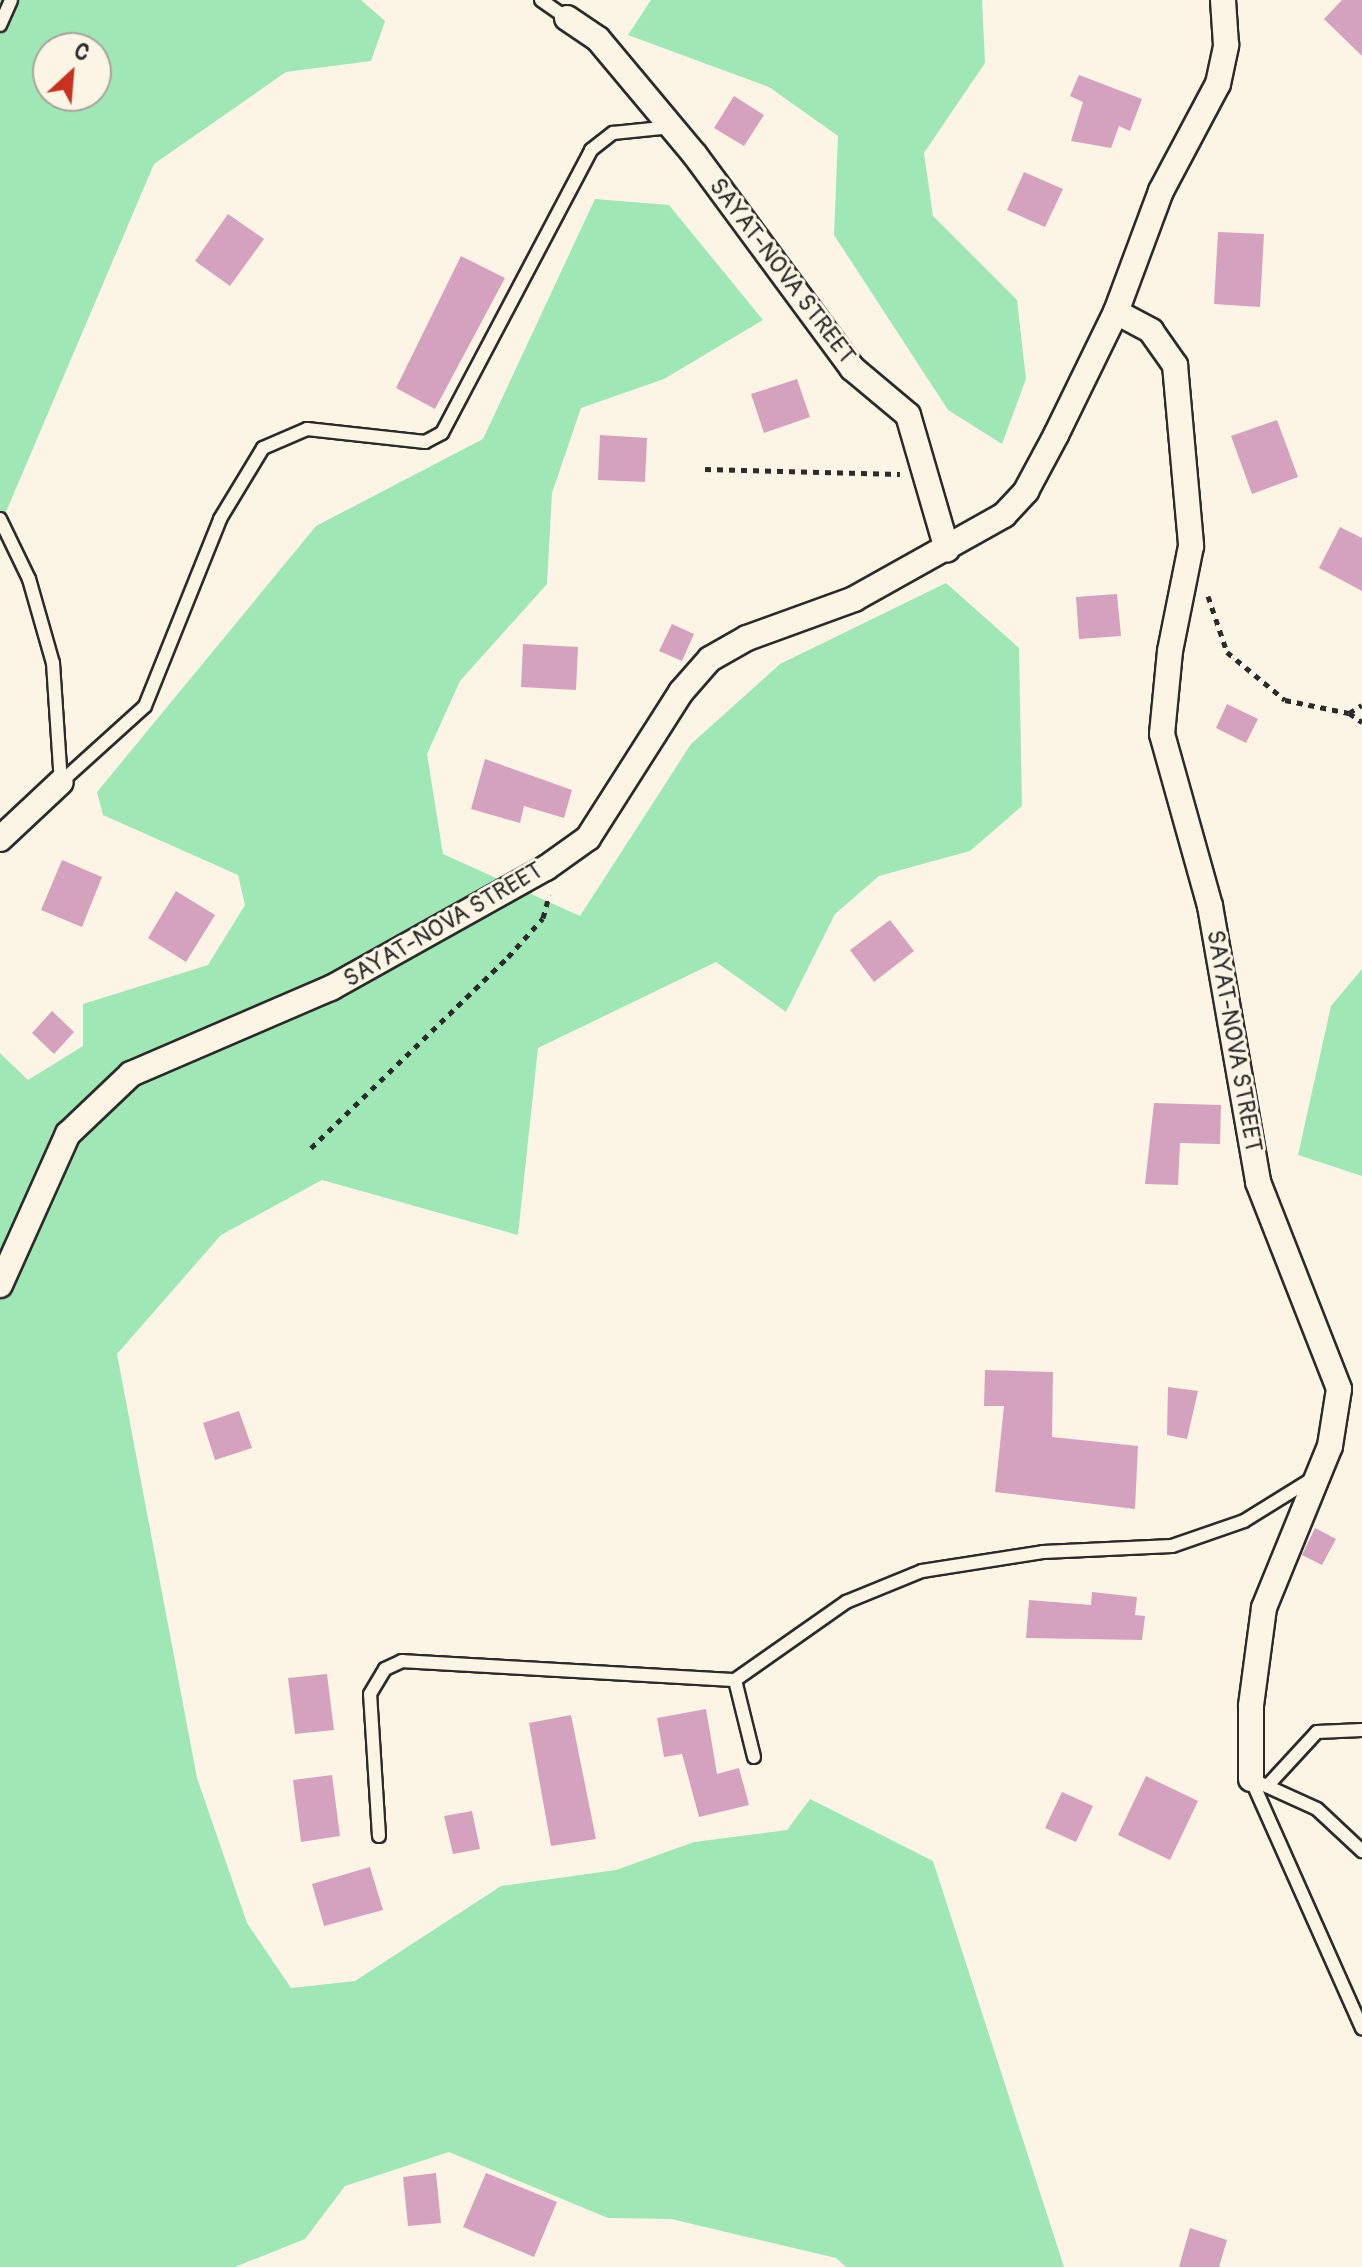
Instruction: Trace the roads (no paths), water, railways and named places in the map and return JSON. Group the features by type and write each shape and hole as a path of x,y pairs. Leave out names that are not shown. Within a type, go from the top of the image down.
{"street":[{"name":"SAYAT-NOVA STREET","path":"0,1285 68,1134 131,1074 331,988 546,868 588,838 681,692 710,659 747,638 854,599 1004,515 1026,491 1116,312 1134,251 1218,84 1226,45 1223,0"},
{"name":"SAYAT-NOVA STREET","path":"567,18 598,39 672,127 792,280 852,368 908,415 947,549"},
{"name":"SAYAT-NOVA STREET","path":"1116,312 1151,331 1175,365 1191,546 1170,651 1162,734 1210,906 1258,1182 1339,1389 1319,1475 1264,1608 1251,1706 1261,1781"},
{"path":"0,839 61,782"}],"lane":[{"path":"0,25 11,0"},
{"path":"541,0 567,18"},
{"path":"61,782 145,706 220,519 263,448 307,429 425,442 442,433 591,150 613,133 672,127"},
{"path":"0,519 29,579 53,663 61,782"},
{"path":"379,1836 370,1694 385,1669 402,1661 735,1680 846,1602 922,1571 1043,1552 1172,1546 1244,1521 1319,1475"},
{"path":"735,1680 754,1757"},
{"path":"1261,1781 1317,1732 1362,1730"},
{"path":"1261,1781 1317,1809 1362,1851"},
{"path":"1261,1781 1362,2028"}]}
